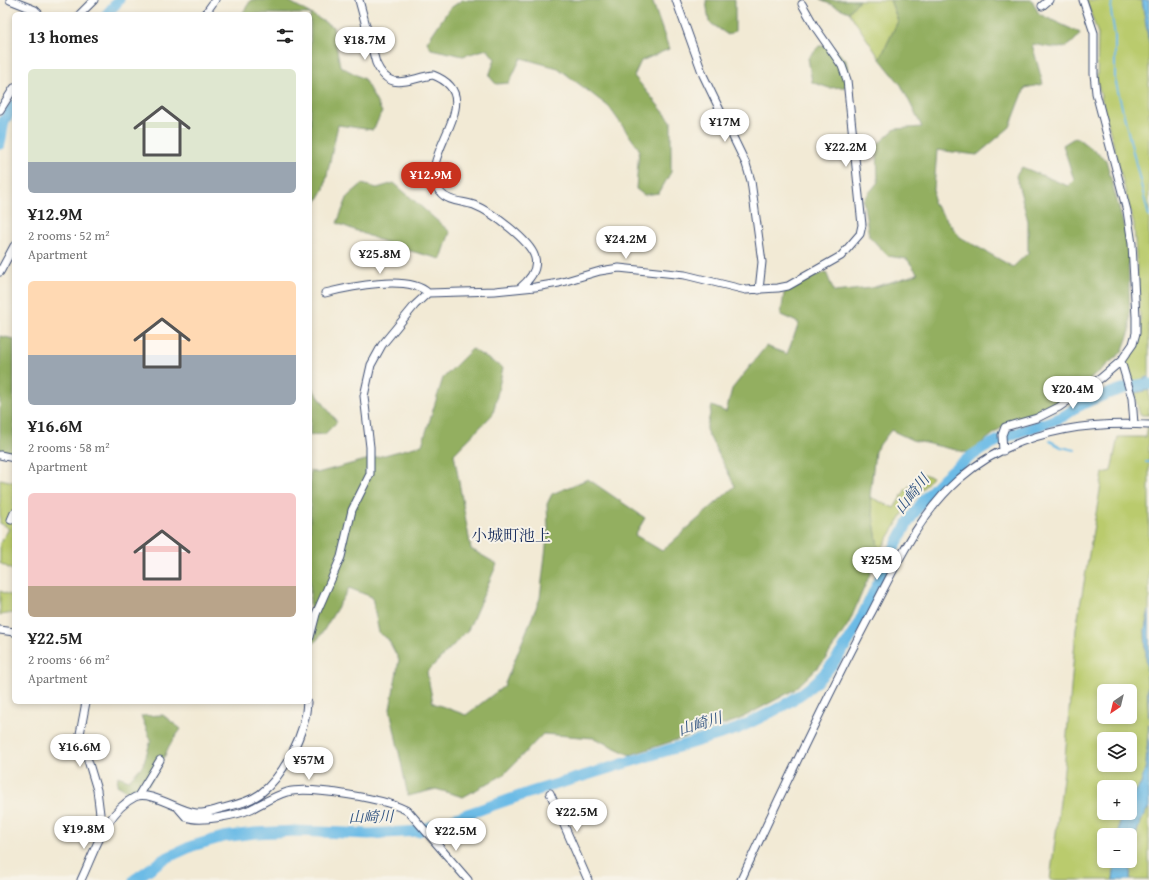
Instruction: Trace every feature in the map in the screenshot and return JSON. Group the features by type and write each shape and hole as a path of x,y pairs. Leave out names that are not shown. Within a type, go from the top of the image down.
{"street":[{"path":"10,0 37,12"},
{"path":"82,12 94,0"},
{"path":"206,12 215,0"},
{"path":"359,0 379,71 386,77 396,82 433,75 449,84 454,90 456,99 455,110 436,163 435,183 443,195 450,200 474,205 484,210 499,219 527,243 535,255 535,268 529,280 520,288"},
{"path":"676,0 703,75 746,164 751,181 762,262 759,290"},
{"path":"1042,6 1049,0"},
{"path":"1002,447 1002,435 1005,427 1037,418 1059,407 1084,391 1120,361 1133,344 1136,333 1132,244 1127,211 1096,93 1094,74 1094,33 1083,0"},
{"path":"312,629 316,614 341,557 352,510 370,474 370,447 364,396 371,365 382,345 415,304 428,293 495,291 559,283 600,271 619,268 685,275 729,287 759,290 788,286 833,262 849,248 860,234 862,225 847,80 842,66 815,27 802,4"},
{"path":"0,110 12,91"},
{"path":"0,272 12,250"},
{"path":"325,293 343,288 400,283 419,286 428,293"},
{"path":"1120,361 1132,398 1134,424"},
{"path":"742,880 833,687 910,539 926,514 960,479 1002,447 1072,427 1104,424 1149,425"},
{"path":"0,455 12,458"},
{"path":"0,630 12,632"},
{"path":"86,704 80,734 97,790 101,822 105,829"},
{"path":"138,796 153,798 179,809 197,813 249,801 259,795 274,780 290,756 304,723 307,704"},
{"path":"81,880 105,829 125,804 138,796 160,760"},
{"path":"179,809 186,818 200,820 242,812 294,791 324,791 351,795 405,809 468,880"},
{"path":"550,793 588,880"}],"green space":[{"path":"251,0 287,0 307,12 243,12"},
{"path":"462,0 652,0 669,49 641,61 634,76 671,121 671,172 659,193 644,195 636,189 639,149 609,107 558,68 521,58 509,83 496,84 489,76 495,59 487,49 463,56 431,49 427,42 449,9"},
{"path":"706,0 735,0 735,31 728,35 709,22"},
{"path":"820,0 859,0 849,12"},
{"path":"859,0 890,0 898,21 880,59 849,12"},
{"path":"890,0 1032,0 1039,14 1080,33 1075,40 1065,47 1053,48 1032,44 1043,84 1025,88 1010,127 977,155 937,150 933,202 960,237 1013,267 1028,253 1028,221 1016,176 1022,167 1068,186 1074,180 1063,145 1076,137 1106,160 1128,242 1130,331 1122,352 1082,386 1043,412 1001,428 969,453 912,440 891,430 875,451 870,497 879,553 849,623 824,661 794,690 738,720 630,755 594,738 543,734 503,775 463,797 436,789 408,796 390,709 399,660 388,639 379,633 372,597 349,588 321,635 312,646 312,471 317,473 422,445 443,378 472,349 503,368 493,414 454,454 471,549 497,564 468,630 427,672 433,703 466,715 504,686 540,598 548,529 547,504 552,494 588,479 645,518 635,535 662,551 735,486 706,430 712,406 726,412 732,389 766,346 787,354 799,323 781,315 784,293 801,281 826,272 834,292 871,288 918,274 907,259 888,256 869,236 863,200 878,182 877,145 895,129 922,127 901,85 880,59 898,21"},
{"path":"1086,0 1142,0 1149,43 1149,377 1131,383 1124,363 1138,348 1141,333 1134,225 1097,81 1098,34"},
{"path":"312,15 333,27 340,66 364,79 382,112 373,130 338,125 324,189 312,209"},
{"path":"819,46 832,46 846,60 850,80 845,87 829,88 812,82 808,58"},
{"path":"394,183 450,232 441,259 399,248 337,223 348,196 362,184 377,188"},
{"path":"0,336 12,339 12,454 0,452"},
{"path":"312,388 337,422 325,434 312,435"},
{"path":"1149,390 1149,415 1140,415 1134,393"},
{"path":"1149,419 1149,610 1145,629 1149,724 1146,766 1141,784 1137,790 1137,780 1097,780 1097,820 1120,820 1119,828 1097,828 1097,868 1114,868 1113,880 1050,880 1064,770 1076,629 1103,473 1111,471 1118,437 1146,437"},
{"path":"923,474 932,477 904,512 879,553 870,497 894,508 906,489"},
{"path":"0,479 12,482 12,570 0,563 0,543 9,529 0,523"},
{"path":"0,591 12,596 12,613 0,615"},
{"path":"163,715 181,729 169,746 159,769 143,792 130,793 117,785 118,776 129,780 143,765 151,740 141,716"},
{"path":"1149,807 1149,880 1130,880 1131,868 1137,868 1137,833"}],"water":[{"path":"1142,0 1149,0 1149,43"},
{"path":"1149,377 1149,390 1134,393 1131,383"},
{"path":"1149,610 1149,721 1145,629"},
{"path":"1149,724 1149,807 1137,833 1137,828 1119,828 1120,820 1137,820 1137,790 1141,784 1146,766"},
{"path":"1114,868 1131,868 1130,880 1113,880"}],"waterway":[{"path":"109,12 119,0"},
{"path":"1112,0 1111,11 1115,36 1115,79 1149,217"},
{"path":"0,144 4,121 12,108"},
{"name":"山崎川","path":"134,880 164,859 192,846 223,837 255,833 296,831 369,834 418,831 531,792 737,729 758,719 799,696 817,681 836,660 865,611 902,532 918,508 936,486 952,471 971,456 1001,439 1062,417 1077,407 1102,396 1133,386 1149,384"},
{"path":"1050,441 1061,447 1075,450"}],"district":[{"name":"小城町池上","path":"511,535"}]}
